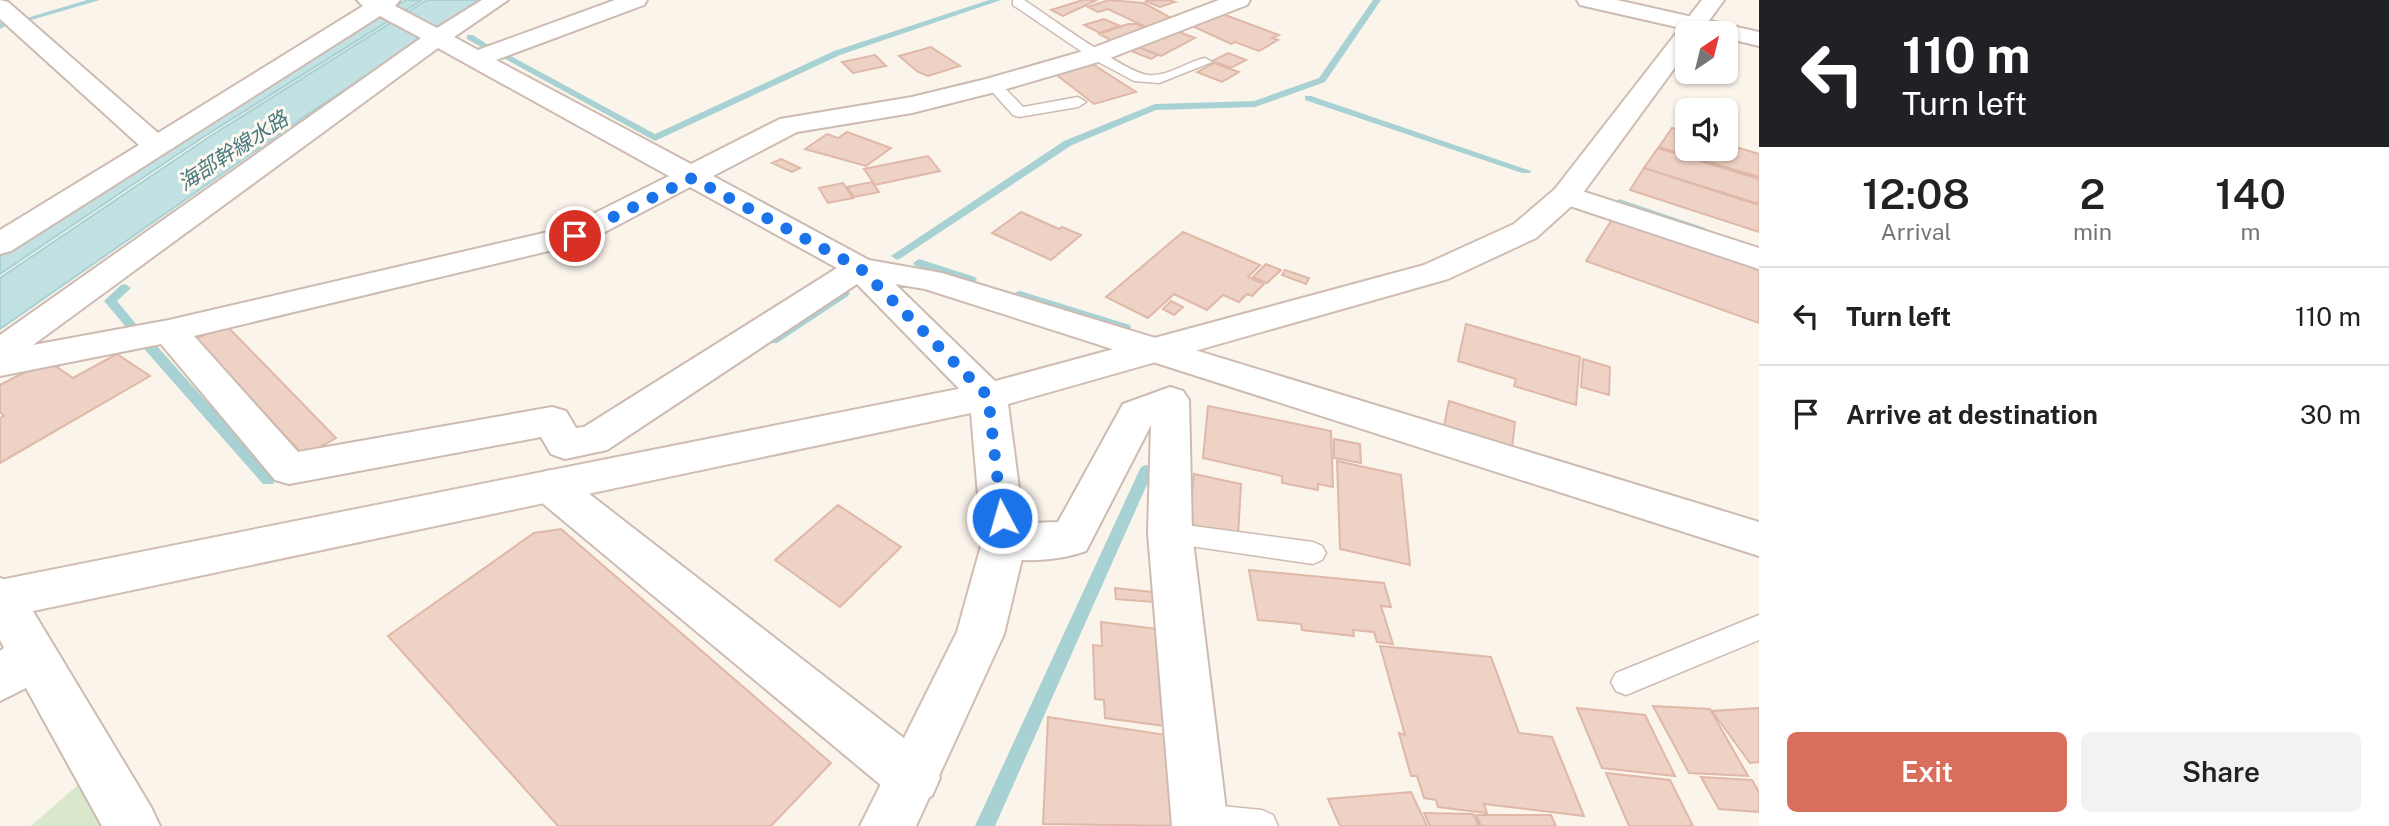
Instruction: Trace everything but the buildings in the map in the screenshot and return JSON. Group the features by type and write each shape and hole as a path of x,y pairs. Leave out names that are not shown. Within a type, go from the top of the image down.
{"street":[{"path":"0,352 433,36 497,0"},
{"path":"476,59 636,0"},
{"path":"0,364 169,331 575,236 692,178 790,125 912,106 994,85 1097,54 1239,0"},
{"path":"1588,0 1675,26"},
{"path":"1697,21 1713,0"},
{"path":"0,244 380,4 433,36 860,268 988,396 1004,542 980,634 914,778 888,826"},
{"path":"0,7 155,145"},
{"path":"1738,36 1759,39"},
{"path":"132,826 17,667 0,598 988,396 1436,272 1525,231 1571,188 1675,50"},
{"path":"1571,188 1759,242"},
{"path":"1571,188 1759,259"},
{"path":"169,331 289,469 552,421 565,444 593,440 860,268 930,281 1759,539"},
{"path":"1004,542 1071,539 1137,414 1170,400 1170,533 1200,823"},
{"path":"550,486 914,778"}],"lane":[{"path":"1018,2 1136,80 1162,80 1205,62"},
{"path":"994,85 1019,112 1078,102"},
{"path":"1170,533 1313,553"},
{"path":"1626,682 1759,627"},
{"path":"1200,823 1262,826"}],"green space":[{"path":"79,784 102,826 31,826"}],"water":[{"path":"406,0 422,0 205,136 0,274 0,255 175,141"},
{"name":"海部幹線水路","path":"427,0 479,0 301,119 0,329 0,278 209,137"}],"waterway":[{"path":"31,18 96,0"},
{"path":"504,56 655,138 837,53 997,0"},
{"path":"897,256 1068,143 1155,107 1255,104 1322,80 1377,0"},
{"path":"470,37 489,48"},
{"path":"1308,98 1526,171"},
{"path":"1619,202 1701,230"},
{"path":"919,263 971,280"},
{"path":"125,288 110,301 130,324"},
{"path":"772,340 844,293"},
{"path":"1020,295 1125,328"},
{"path":"151,348 268,480"},
{"path":"985,826 1146,471"}],"route":[{"path":"575,236 692,178 860,268 988,396 1002,518"}]}
